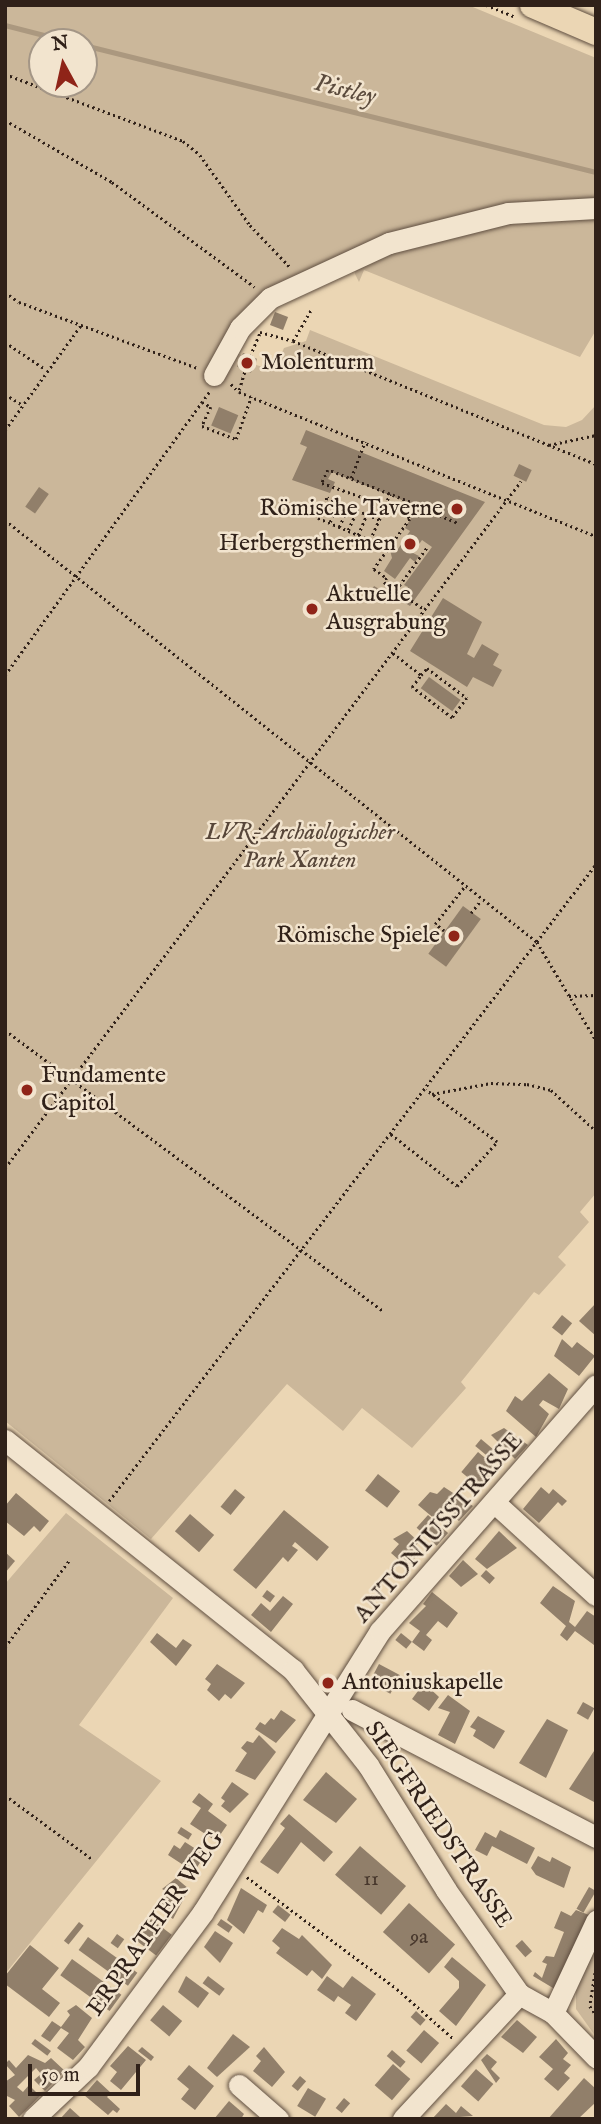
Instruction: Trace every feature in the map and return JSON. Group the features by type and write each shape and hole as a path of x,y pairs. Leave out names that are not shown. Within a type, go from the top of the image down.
{"main road":[{"path":"533,5 596,32"}],"street":[{"path":"214,375 240,328 270,298 389,243 449,225 508,213 596,208"},
{"name":"ANTONIUSSTRASSE","path":"329,1711 380,1631 594,1391"},
{"name":"SIEGFRIEDSTRASSE","path":"5,1440 293,1670 329,1711 519,1993 552,2013 596,2057"},
{"path":"494,1502 596,1595"},
{"path":"352,1710 596,1837"},
{"name":"ERPRATHER WEG","path":"33,2119 88,2067 202,1912 329,1711"},
{"path":"552,2013 596,1921"},
{"path":"403,2119 465,2048 519,1993"},
{"path":"239,2085 278,2119"}],"path":[{"path":"5,74 183,141 200,155 250,225 305,282"},
{"path":"5,120 112,181 270,298"},
{"path":"5,292 19,302 214,375 251,397 596,536"},
{"path":"293,341 311,310"},
{"path":"5,430 45,369 82,324"},
{"path":"250,356 260,332 293,341 596,464"},
{"path":"5,342 45,369"},
{"path":"239,391 245,370"},
{"path":"5,675 202,402 214,375"},
{"path":"5,394 21,404"},
{"path":"202,402 211,407 202,426 236,439 251,397"},
{"path":"549,445 596,435"},
{"path":"351,478 365,442"},
{"path":"424,609 396,590 374,569 410,519 405,512 322,482 328,470 458,523"},
{"path":"5,1168 521,481"},
{"path":"379,520 327,498 318,518 370,540 379,520 390,494"},
{"path":"330,523 338,503"},
{"path":"339,527 348,507"},
{"path":"348,531 357,511"},
{"path":"358,535 366,515"},
{"path":"5,520 75,579 537,942 596,1040"},
{"path":"396,590 428,546"},
{"path":"393,653 421,675"},
{"path":"426,668 467,698 452,718 412,687 421,675 426,668"},
{"path":"99,1515 596,864"},
{"path":"444,931 435,924 465,886"},
{"path":"471,912 481,900"},
{"path":"569,996 596,995"},
{"path":"5,1030 382,1310"},
{"path":"431,1094 491,1083 527,1084 551,1090 596,1131"},
{"path":"391,1134 457,1186 497,1142 425,1090"},
{"path":"5,1647 70,1559"},
{"path":"5,1795 92,1859"},
{"path":"231,1865 397,1989 465,2048"},
{"path":"596,1968 590,2006 596,2015"}],"green space":[{"name":"LVR-Archäologischer Park Xanten","path":"5,5 468,5 596,58 596,202 499,208 267,293 224,350 257,359 256,365 274,370 284,348 306,341 310,330 544,425 566,427 582,420 596,405 596,1193 580,1212 589,1222 558,1257 566,1265 539,1295 534,1292 461,1382 466,1388 412,1448 362,1408 343,1431 287,1384 151,1539 5,1421"},
{"path":"596,214 596,330 580,357 364,270 359,282 355,274 356,264 463,227"},
{"path":"66,1513 173,1598 79,1725 161,1781 5,1974 5,1584"},
{"path":"596,1941 596,2037 576,2009 576,1992"}],"building":[{"path":"275,312 288,317 283,330 270,325"},
{"name":"Molenturm","path":"243,353 257,359 251,373 237,367"},
{"path":"219,407 238,415 231,434 211,425"},
{"path":"306,430 485,502 410,606 400,600 408,587 404,585 432,547 422,540 413,553 419,556 415,562 410,558 395,579 384,571 392,558 390,550 398,549 410,531 405,528 411,518 410,510 419,507 332,472 328,479 335,482 330,493 292,480 307,447 300,444"},
{"path":"519,464 532,470 526,482 514,476"},
{"path":"39,487 49,494 35,514 25,507"},
{"path":"374,586 389,595 386,599 372,590"},
{"path":"443,598 482,622 467,654 474,658 482,644 499,654 493,665 502,670 493,687 473,677 467,687 410,651"},
{"path":"429,677 461,700 452,711 421,688"},
{"name":"Römische Spiele","path":"463,906 481,919 446,967 428,954"},
{"path":"596,1303 596,1336 579,1321"},
{"path":"562,1315 572,1323 562,1336 552,1327"},
{"path":"562,1339 572,1348 577,1342 595,1356 579,1376 554,1356"},
{"path":"549,1373 568,1389 559,1409 543,1400 539,1405 549,1414 536,1437 506,1411 515,1396 522,1401"},
{"path":"504,1428 528,1445 515,1459 491,1435"},
{"path":"481,1439 494,1450 488,1457 475,1446"},
{"path":"478,1452 497,1468 480,1488 461,1472"},
{"path":"378,1474 400,1491 387,1508 365,1491"},
{"path":"444,1487 473,1506 459,1521 446,1510 436,1520 418,1505 430,1492 437,1494"},
{"path":"541,1487 549,1494 553,1489 567,1501 562,1506 558,1502 539,1523 523,1509"},
{"path":"235,1489 245,1497 231,1515 221,1507"},
{"path":"16,1493 49,1521 40,1532 34,1526 24,1536 5,1521 5,1506"},
{"path":"284,1510 329,1547 317,1561 295,1542 292,1546 298,1550 288,1562 283,1557 256,1589 233,1570"},
{"path":"190,1514 214,1535 199,1552 175,1531"},
{"path":"428,1515 448,1533 437,1546 417,1528"},
{"path":"407,1531 419,1542 414,1547 420,1552 407,1567 391,1553 399,1544 393,1539"},
{"path":"499,1531 517,1548 487,1569 475,1559"},
{"path":"5,1552 15,1561 5,1573"},
{"path":"463,1560 478,1574 461,1587 449,1576"},
{"path":"486,1570 495,1578 490,1584 481,1576"},
{"path":"553,1586 575,1601 569,1622 575,1627 587,1611 596,1617 594,1645 575,1631 567,1641 560,1635 566,1626 540,1603"},
{"path":"267,1590 275,1596 270,1602 262,1596"},
{"path":"432,1592 458,1613 447,1628 438,1621 426,1635 432,1640 424,1651 412,1642 420,1631 409,1623 426,1606 423,1604"},
{"path":"283,1596 293,1604 271,1632 251,1615 261,1603 270,1611"},
{"path":"157,1633 176,1648 183,1639 192,1645 176,1666 150,1642"},
{"path":"401,1633 412,1642 406,1649 395,1640"},
{"path":"217,1664 245,1683 231,1699 225,1694 219,1701 207,1690 211,1684 205,1679"},
{"path":"379,1664 400,1675 390,1694 369,1683"},
{"path":"424,1683 439,1697 429,1711 412,1699"},
{"path":"448,1695 470,1711 455,1744 438,1735 450,1712 438,1708"},
{"path":"583,1702 594,1708 588,1720 577,1713"},
{"path":"281,1710 296,1720 276,1743 255,1729 260,1722 265,1725 271,1718 274,1720"},
{"path":"478,1716 505,1731 494,1749 473,1736 476,1730 470,1727"},
{"path":"547,1719 568,1730 546,1778 519,1763"},
{"path":"259,1735 276,1752 255,1780 235,1771 247,1753 241,1748 247,1741 253,1743"},
{"path":"596,1748 596,1803 569,1789"},
{"path":"326,1772 357,1799 336,1823 303,1800"},
{"path":"232,1782 249,1794 230,1813 221,1806 225,1801 221,1798"},
{"path":"199,1793 213,1804 208,1811 227,1825 216,1841 190,1824 201,1808 192,1802"},
{"path":"289,1814 333,1852 324,1862 301,1842 278,1874 260,1862 285,1828 280,1824"},
{"path":"181,1827 192,1834 188,1840 177,1833"},
{"path":"500,1830 535,1848 527,1864 492,1846 487,1856 475,1850 485,1832 496,1838"},
{"path":"185,1842 205,1855 194,1872 168,1855 174,1845 180,1849"},
{"path":"360,1846 406,1886 381,1915 335,1875"},
{"path":"538,1856 550,1862 552,1857 571,1867 564,1888 536,1875 531,1868"},
{"path":"176,1878 189,1889 173,1919 155,1906 166,1891 162,1889"},
{"path":"589,1887 596,1891 583,1913 576,1909"},
{"path":"241,1888 267,1905 263,1913 258,1910 244,1934 227,1920"},
{"path":"409,1903 455,1944 429,1973 383,1932"},
{"path":"278,1905 291,1915 285,1922 272,1912"},
{"path":"576,1910 589,1915 558,1991 533,1976 535,1972 542,1978 547,1964 542,1962 546,1956 554,1957 564,1932 554,1928 561,1911 571,1916"},
{"path":"151,1919 172,1935 156,1955 135,1940"},
{"path":"221,1919 233,1927 229,1933 217,1925"},
{"path":"79,1922 84,1926 69,1944 64,1941"},
{"path":"282,1928 299,1939 302,1935 332,1965 322,1979 312,1970 307,1976 276,1953 280,1948 272,1941"},
{"path":"215,1931 233,1943 220,1963 204,1947"},
{"path":"117,1934 124,1939 118,1948 111,1943"},
{"path":"88,1937 137,1973 128,1986 79,1950"},
{"path":"522,1940 532,1951 525,1957 515,1946"},
{"path":"30,1945 59,1968 42,1989 60,2003 49,2017 5,1984 5,1976"},
{"path":"452,1957 486,1985 456,2026 439,2011 459,1988 459,1981 444,1967"},
{"path":"72,1959 121,1995 110,2011 60,1975"},
{"path":"186,1976 209,1993 198,2008 178,1992"},
{"path":"208,1976 225,1989 219,1996 203,1983"},
{"path":"327,1976 343,1988 352,1976 376,1994 356,2021 345,2013 351,2005 338,1996 334,2002 317,1990"},
{"path":"76,2005 92,2018 78,2040 85,2047 73,2060 57,2048 69,2033 61,2028 50,2042 41,2036 52,2021 61,2027 70,2015 67,2011"},
{"path":"163,2005 182,2021 169,2036 150,2020"},
{"path":"416,2011 426,2020 420,2026 411,2017"},
{"path":"517,2020 537,2037 523,2053 501,2037"},
{"path":"424,2030 439,2043 421,2063 406,2050"},
{"path":"233,2034 250,2047 217,2077 207,2068"},
{"path":"35,2039 51,2051 47,2056 31,2044"},
{"path":"556,2039 568,2053 563,2059 571,2065 564,2073 570,2078 558,2091 544,2079 553,2069 539,2057"},
{"path":"128,2046 146,2060 121,2090 110,2081 117,2072 110,2066"},
{"path":"142,2047 154,2057 151,2061 138,2051"},
{"path":"264,2047 285,2072 272,2087 253,2071 261,2061 256,2056"},
{"path":"392,2050 406,2062 400,2068 387,2056"},
{"path":"487,2054 497,2062 491,2069 500,2078 496,2083 481,2060"},
{"path":"28,2055 45,2063 51,2058 65,2071 45,2091 34,2080 41,2074 36,2068 17,2087 23,2092 29,2085 40,2096 19,2117 9,2106 15,2100 5,2095 5,2082 15,2075 5,2064 9,2060 16,2068"},
{"path":"393,2064 410,2079 392,2100 375,2085"},
{"path":"189,2065 214,2086 195,2110 181,2099 189,2089 177,2079"},
{"path":"476,2069 493,2084 478,2101 461,2086"},
{"path":"300,2076 306,2081 298,2091 292,2086"},
{"path":"584,2078 596,2089 596,2102 578,2119 548,2119"},
{"path":"97,2080 111,2093 107,2097 120,2109 117,2113 113,2110 108,2115 84,2095"},
{"path":"308,2088 326,2099 315,2117 297,2106"},
{"path":"344,2098 350,2103 342,2113 336,2108"},
{"path":"229,2101 244,2114 241,2119 214,2119"},
{"path":"446,2104 456,2113 461,2106 473,2116 432,2119"},
{"path":"70,2108 80,2117 81,2119 60,2119"}],"waterway":[{"name":"Pistley","path":"5,25 28,31"},
{"name":"Pistley","path":"98,48 596,172"}],"place":[{"name":"Molenturm","path":"247,363"},
{"name":"Römische Taverne","path":"457,509"},
{"name":"Herbergsthermen","path":"410,544"},
{"name":"Aktuelle Ausgrabung","path":"312,609"},
{"name":"Römische Spiele","path":"454,936"},
{"name":"Fundamente Capitol","path":"27,1090"},
{"name":"Antoniuskapelle","path":"328,1683"}]}
